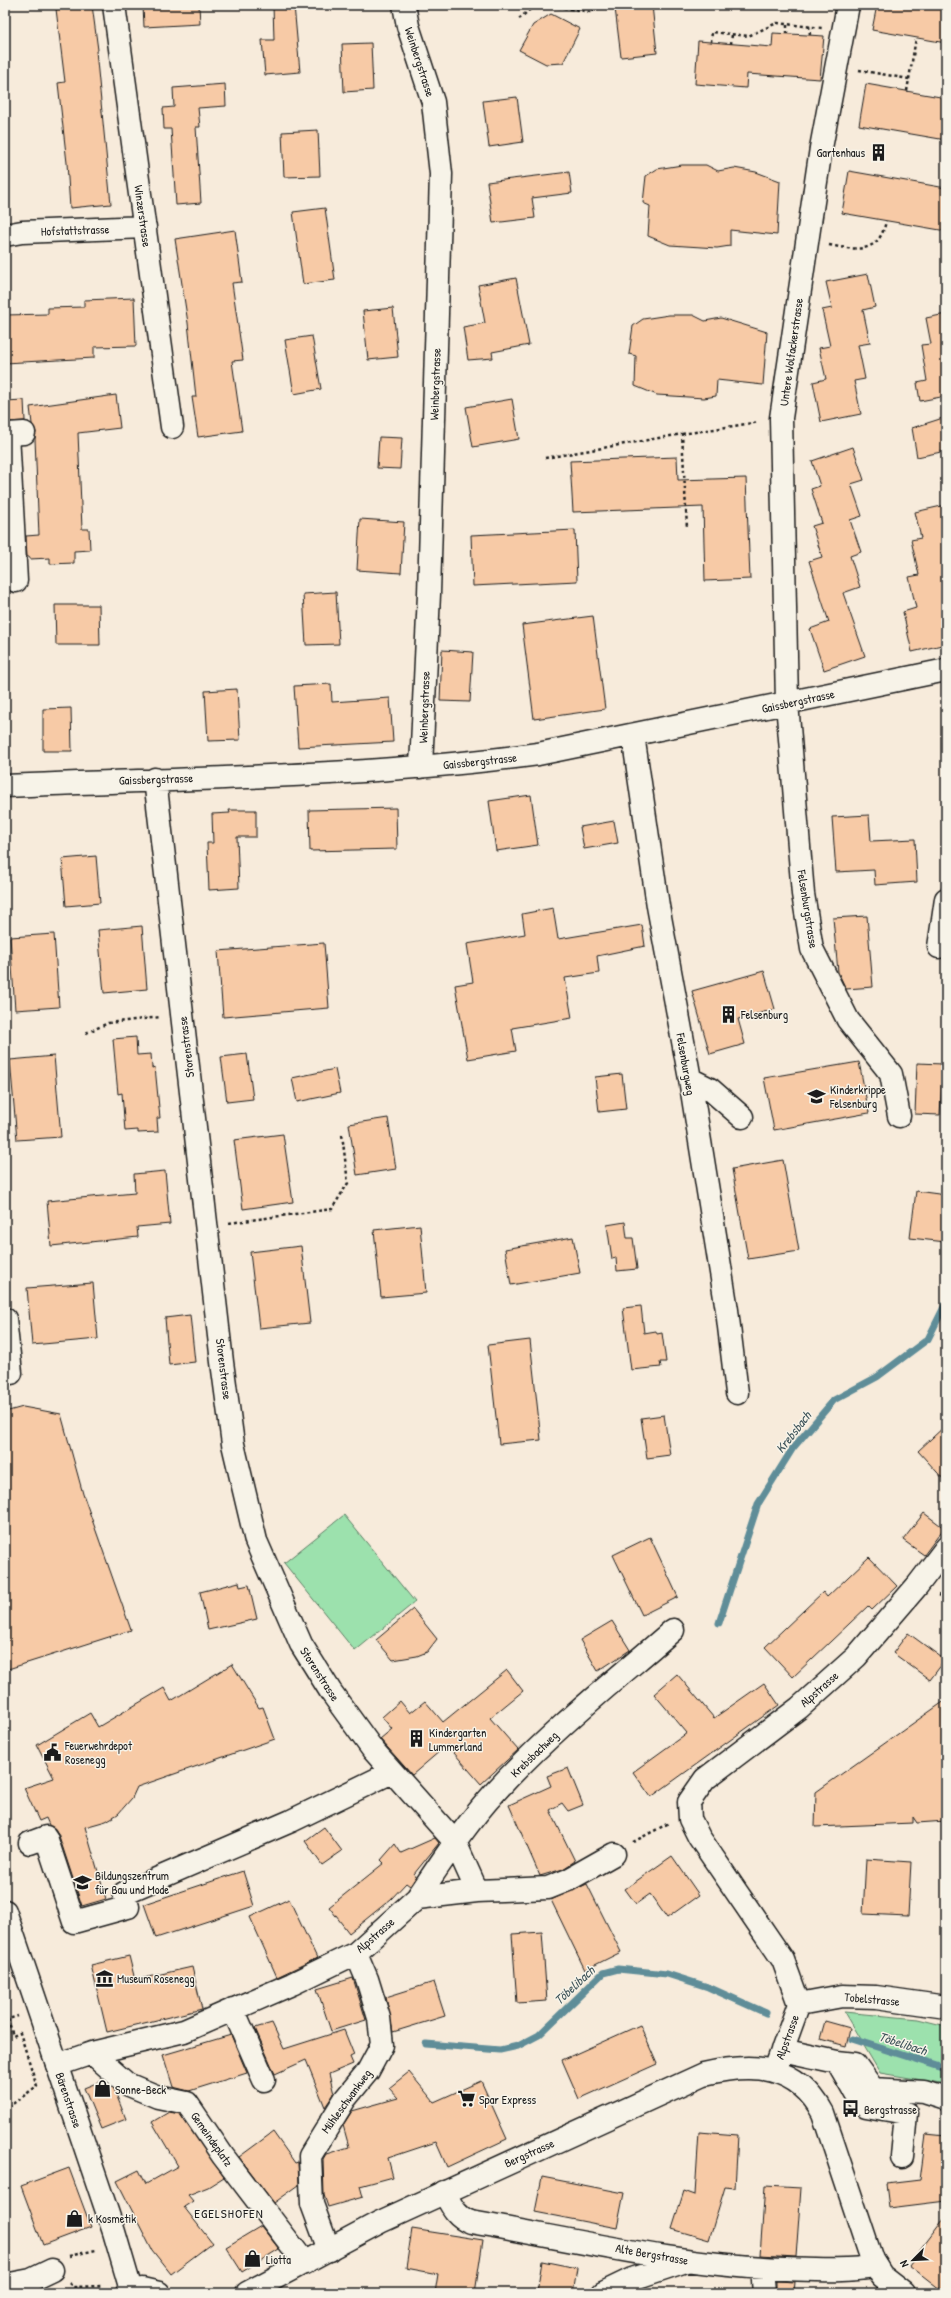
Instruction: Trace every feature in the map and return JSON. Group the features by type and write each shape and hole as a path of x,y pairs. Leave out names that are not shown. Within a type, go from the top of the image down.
{"street":[{"name":"Winzerstrasse","path":"114,5 172,427"},
{"name":"Weinbergstrasse","path":"404,5 408,26 433,102 440,174 429,594 421,767"},
{"name":"Untere Wolfackerstrasse","path":"787,703 781,418 821,148 848,5"},
{"name":"Hofstattstrasse","path":"5,235 22,232 145,228"},
{"path":"18,581 8,434 24,433"},
{"name":"Gaissbergstrasse","path":"5,786 421,767 538,754 946,670"},
{"name":"Felsenburgstrasse","path":"787,703 803,894 812,949 848,1020 891,1074 899,1116"},
{"name":"Felsenburgweg","path":"633,735 657,899 690,1079 731,1341 737,1393"},
{"name":"Storenstrasse","path":"155,779 206,1226 234,1444 256,1541 301,1644 331,1692 373,1750 455,1842 478,1891"},
{"path":"939,947 946,899"},
{"path":"690,1079 710,1089 742,1117"},
{"path":"5,1319 11,1373 5,1374"},
{"name":"Alpstrasse","path":"775,2070 799,2004 783,1960 699,1837 690,1818 688,1802 705,1779 799,1708 856,1657 917,1586 946,1548"},
{"name":"Krebsbachweg","path":"417,1898 455,1842 496,1791 541,1745 673,1630"},
{"path":"30,1843 46,1837 74,1922 128,1907 124,1893 291,1821 392,1772"},
{"path":"417,1898 478,1891 548,1888 568,1880 614,1854"},
{"name":"Alpstrasse","path":"57,2066 92,2053 184,2031 356,1953 417,1898"},
{"name":"Bärenstrasse","path":"5,1911 114,2232 129,2292"},
{"name":"Mühleschwankweg","path":"329,2250 312,2204 310,2156 345,2099 368,2071 382,2045 379,2018 367,1979 356,1953"},
{"name":"Tobelstrasse","path":"799,2004 842,1996 876,1997 946,2008"},
{"path":"233,2009 264,2080"},
{"path":"782,2050 837,2062 855,2064 873,2089 924,2092 946,2100"},
{"name":"Gemeindeplatz","path":"92,2053 127,2084 158,2097 180,2100 187,2103 223,2156 305,2263"},
{"path":"837,2062 859,2100 866,2106 906,2113 902,2157"},
{"name":"Bergstrasse","path":"247,2293 444,2192 704,2074 740,2067 760,2067 775,2070 800,2086 818,2103 823,2113 876,2267 882,2276 904,2293"},
{"name":"Alte Bergstrasse","path":"444,2192 456,2212 463,2219 471,2222 687,2261 762,2268 850,2271 876,2267"},
{"path":"603,2293 632,2279 687,2261"},
{"path":"762,2268 764,2293"},
{"path":"5,2285 31,2280 60,2269"},
{"path":"129,2292 142,2288 159,2293"}],"path":[{"path":"519,19 535,5"},
{"path":"546,5 591,12 597,5"},
{"path":"711,42 712,32 748,36 777,23 844,30"},
{"path":"786,34 787,24"},
{"path":"809,26 810,35"},
{"path":"732,34 732,44"},
{"path":"907,91 916,38"},
{"path":"837,66 909,79"},
{"path":"807,242 860,250 875,242 883,233 886,221"},
{"path":"545,458 781,418"},
{"path":"682,434 686,528"},
{"path":"86,1033 108,1022 182,1015"},
{"path":"206,1226 332,1209 348,1183 342,1134"},
{"path":"614,1854 665,1824 690,1818"},
{"path":"8,2019 13,2036 20,2033 37,2086 10,2106"},
{"path":"98,2250 60,2269 73,2287 102,2286"}],"green space":[{"path":"344,1515 415,1602 355,1651 284,1563"},
{"path":"844,2012 918,2019 946,2026 946,2084 880,2073"}],"building":[{"path":"92,5 98,50 96,51 111,204 70,208 67,163 58,83 65,82 56,9"},
{"path":"143,5 199,5 200,24 144,27"},
{"path":"273,5 294,5 300,72 265,75 262,40 274,40"},
{"path":"652,5 657,53 621,57 615,8"},
{"path":"877,5 946,5 946,43 872,30"},
{"path":"551,14 580,29 563,63 546,64 519,50 533,25"},
{"path":"773,33 824,36 820,79 747,74 746,88 695,84 698,41 772,47"},
{"path":"371,43 373,90 344,92 342,44"},
{"path":"225,84 226,106 198,108 200,127 196,127 201,203 176,205 171,129 164,129 163,108 174,107 173,88"},
{"path":"866,84 946,98 946,140 859,125"},
{"path":"517,97 523,142 489,147 483,101"},
{"path":"318,130 320,176 284,177 282,132"},
{"path":"682,165 706,165 718,171 734,168 756,172 780,181 777,235 730,230 730,246 717,248 670,245 648,236 650,206 643,203 646,176 657,169"},
{"path":"849,171 946,188 946,231 842,213"},
{"path":"569,172 572,193 532,198 535,218 493,223 487,182"},
{"path":"325,208 335,280 303,284 293,212"},
{"path":"235,230 242,282 232,283 243,360 232,361 242,431 198,437 192,397 196,397 188,323 175,239"},
{"path":"868,274 875,307 863,310 870,343 858,345 865,379 854,381 861,414 821,422 813,382 826,379 819,348 830,346 822,310 832,308 826,282"},
{"path":"516,278 529,345 492,352 493,358 468,360 463,327 485,323 478,285"},
{"path":"134,298 136,346 94,347 94,358 5,363 5,315 48,314 48,308 84,307 84,300"},
{"path":"393,308 398,357 368,360 363,311"},
{"path":"946,314 946,396 920,401 917,383 927,381 921,345 931,344 926,318"},
{"path":"669,315 693,315 705,321 721,318 767,332 763,385 717,380 716,396 704,398 657,395 635,386 636,356 629,354 633,326 643,319"},
{"path":"312,336 321,389 294,394 285,340"},
{"path":"116,395 120,428 78,433 82,529 89,529 90,550 74,551 74,563 50,564 50,558 30,559 30,557 27,557 26,536 39,535 35,439 36,432 32,424 30,407"},
{"path":"512,399 519,439 473,447 466,407"},
{"path":"24,400 25,421 5,422 5,401"},
{"path":"946,417 946,451 917,457 912,428"},
{"path":"379,437 402,438 400,469 377,468"},
{"path":"853,447 864,480 851,484 862,516 850,520 861,552 850,556 860,587 843,593 865,656 824,670 810,629 829,622 809,561 822,557 812,526 822,523 811,489 820,486 812,461"},
{"path":"677,457 678,480 746,478 750,579 705,581 703,507 573,512 570,461"},
{"path":"946,505 946,644 912,652 903,612 916,608 909,577 919,575 911,540 921,538 915,512"},
{"path":"360,519 404,522 401,573 357,570"},
{"path":"575,530 577,581 473,586 471,535"},
{"path":"336,592 339,644 306,645 303,594"},
{"path":"55,605 99,605 100,645 56,645"},
{"path":"593,616 605,709 534,719 522,625"},
{"path":"442,650 473,652 470,702 440,701"},
{"path":"331,684 332,702 390,698 393,742 298,747 294,686"},
{"path":"237,689 240,740 208,741 205,691"},
{"path":"71,708 72,751 43,751 43,709"},
{"path":"531,795 538,845 496,851 489,801"},
{"path":"396,808 397,849 310,851 309,810"},
{"path":"229,810 256,810 256,837 237,837 239,888 209,890 207,843 213,843 212,814 230,813"},
{"path":"869,815 871,841 915,839 917,882 875,885 874,870 836,872 832,817"},
{"path":"614,821 618,843 584,849 580,827"},
{"path":"96,856 100,903 66,906 62,859"},
{"path":"553,908 558,939 642,925 645,946 597,956 599,973 565,978 572,1018 512,1028 516,1051 468,1059 455,985 473,982 467,944 525,934 522,914"},
{"path":"867,916 873,987 846,989 838,972 833,918"},
{"path":"142,926 147,989 104,993 98,930"},
{"path":"54,934 59,1007 15,1010 10,937"},
{"path":"324,943 329,1008 223,1017 218,951"},
{"name":"Felsenburg","path":"764,971 775,1009 738,1019 745,1044 710,1054 692,991"},
{"path":"136,1037 137,1055 151,1054 152,1068 155,1067 160,1118 157,1118 158,1132 138,1133 138,1130 125,1131 122,1093 118,1094 113,1039"},
{"path":"247,1054 253,1099 227,1102 221,1057"},
{"path":"54,1056 61,1137 17,1140 10,1060"},
{"name":"Kinderkrippe Felsenburg","path":"859,1062 869,1113 774,1130 764,1078"},
{"path":"917,1063 943,1064 940,1115 915,1114"},
{"path":"335,1069 340,1093 297,1102 292,1078"},
{"path":"622,1074 626,1109 599,1112 595,1077"},
{"path":"388,1118 396,1169 357,1175 349,1124"},
{"path":"283,1134 293,1202 243,1209 234,1140"},
{"path":"783,1160 799,1251 748,1259 732,1169"},
{"path":"165,1171 170,1224 137,1227 138,1237 51,1246 47,1201 135,1193 134,1174"},
{"path":"916,1191 946,1195 946,1242 910,1238"},
{"path":"625,1222 627,1238 633,1238 637,1269 617,1271 616,1258 612,1259 607,1225"},
{"path":"420,1225 426,1293 381,1297 374,1230"},
{"path":"573,1237 580,1273 511,1285 505,1249"},
{"path":"301,1246 310,1323 259,1328 250,1252"},
{"path":"93,1283 98,1339 32,1345 27,1288"},
{"path":"641,1306 644,1333 656,1331 657,1334 662,1333 666,1362 660,1362 661,1367 631,1370 623,1308"},
{"path":"190,1315 195,1362 169,1365 165,1318"},
{"path":"530,1340 541,1440 499,1444 488,1345"},
{"path":"23,1407 61,1414 83,1494 131,1630 5,1670 5,1412"},
{"path":"664,1415 670,1455 647,1458 641,1418"},
{"path":"946,1425 946,1482 918,1451"},
{"path":"924,1513 944,1528 924,1555 903,1540"},
{"path":"650,1537 678,1597 642,1615 613,1555"},
{"path":"869,1557 897,1586 872,1610 868,1606 793,1677 765,1647 823,1592 827,1597"},
{"path":"239,1582 240,1587 249,1585 257,1619 208,1630 200,1592"},
{"path":"413,1609 437,1639 427,1652 417,1656 393,1660 376,1640"},
{"path":"612,1621 630,1650 598,1671 580,1640"},
{"path":"908,1633 945,1660 930,1680 893,1653"},
{"path":"232,1664 259,1708 263,1707 275,1739 137,1787 132,1798 118,1814 106,1821 85,1827 106,1899 82,1906 58,1833 49,1825 46,1818 39,1821 24,1788 54,1778 37,1745 90,1713 98,1727 164,1688 171,1701"},
{"path":"507,1670 523,1691 490,1718 518,1750 481,1784 447,1745 412,1775 380,1739 392,1729 382,1717 400,1701 410,1713 425,1701 443,1722"},
{"path":"677,1674 714,1718 764,1683 779,1705 651,1797 633,1772 687,1733 654,1694"},
{"path":"946,1700 946,1821 917,1823 913,1817 913,1823 815,1827 816,1792"},
{"path":"568,1768 583,1805 568,1811 562,1803 550,1810 575,1861 563,1869 540,1876 509,1805 551,1786 547,1776"},
{"path":"324,1827 342,1851 322,1865 305,1841"},
{"path":"435,1838 439,1843 414,1874 416,1877 410,1886 406,1883 391,1899 349,1933 329,1907 384,1863 381,1860 395,1844 401,1853"},
{"path":"672,1856 699,1895 667,1918 650,1894 636,1904 625,1889"},
{"path":"866,1859 911,1862 908,1916 863,1914"},
{"path":"243,1871 254,1906 156,1938 144,1904"},
{"path":"587,1884 621,1952 585,1970 551,1900"},
{"path":"289,1899 317,1958 277,1977 250,1917"},
{"path":"542,1932 547,2001 517,2003 512,1934"},
{"path":"129,1956 135,1980 192,1967 202,2009 107,2032 91,1965"},
{"path":"353,1978 366,2020 331,2031 317,1989"},
{"path":"434,1982 445,2016 393,2032 386,1997"},
{"path":"825,2021 850,2028 846,2046 820,2039"},
{"path":"272,2023 284,2049 344,2030 354,2055 350,2057 353,2064 329,2074 334,2094 325,2107 306,2060 275,2074 255,2028"},
{"path":"640,2025 657,2064 579,2099 562,2060"},
{"path":"231,2035 247,2073 189,2091 173,2087 163,2055"},
{"path":"409,2072 434,2102 481,2081 507,2139 447,2167 436,2142 388,2158 393,2177 360,2186 363,2197 328,2207 324,2195 323,2159 326,2154 349,2147 343,2125 352,2111 398,2098 389,2088"},
{"path":"104,2080 114,2089 126,2119 101,2129 84,2088"},
{"path":"169,2112 180,2114 224,2177 208,2187 188,2195 193,2201 184,2207 212,2243 171,2274 152,2250 117,2181 139,2170 146,2184 178,2166 152,2122"},
{"path":"273,2132 295,2163 298,2162 299,2185 274,2203 239,2157"},
{"path":"699,2132 738,2135 735,2188 725,2187 709,2240 672,2229 684,2191 695,2195"},
{"path":"926,2134 946,2136 946,2201 889,2208 886,2184 920,2180"},
{"path":"69,2168 91,2227 43,2245 21,2186"},
{"path":"542,2177 624,2193 617,2228 535,2212"},
{"path":"765,2186 801,2188 796,2257 760,2255"},
{"path":"946,2216 946,2293 945,2293 909,2265"},
{"path":"261,2226 279,2249 242,2272 226,2247"},
{"path":"412,2229 483,2240 475,2293 435,2293 438,2274 406,2268"},
{"path":"542,2261 577,2268 573,2293 537,2293"},
{"path":"776,2281 794,2282 793,2293 776,2293"}],"waterway":[{"name":"Krebsbach","path":"719,1623 758,1504 793,1448 834,1400 877,1377 928,1339 946,1303"},
{"name":"Töbelibach","path":"426,2044 500,2050 518,2046 539,2035 603,1973 618,1969 667,1974 708,1987 766,2013"},
{"name":"Töbelibach","path":"852,2039 946,2069"}],"place":[{"name":"Gartenhaus","path":"878,152"},
{"name":"Felsenburg","path":"728,1014"},
{"name":"Kinderkrippe Felsenburg","path":"817,1096"},
{"name":"Kindergarten Lummerland","path":"416,1739"},
{"name":"Feuerwehrdepot Rosenegg","path":"52,1752"},
{"name":"Bildungszentrum für Bau und Mode","path":"82,1882"},
{"name":"Museum Rosenegg","path":"104,1978"},
{"name":"Sonne-Beck","path":"102,2089"},
{"name":"Spar Express","path":"466,2099"},
{"name":"Bergstrasse","path":"851,2109"},
{"name":"k Kosmetik","path":"75,2218"},
{"name":"Liotta","path":"253,2259"}],"district":[{"name":"EGELSHOFEN","path":"229,2213"}]}
